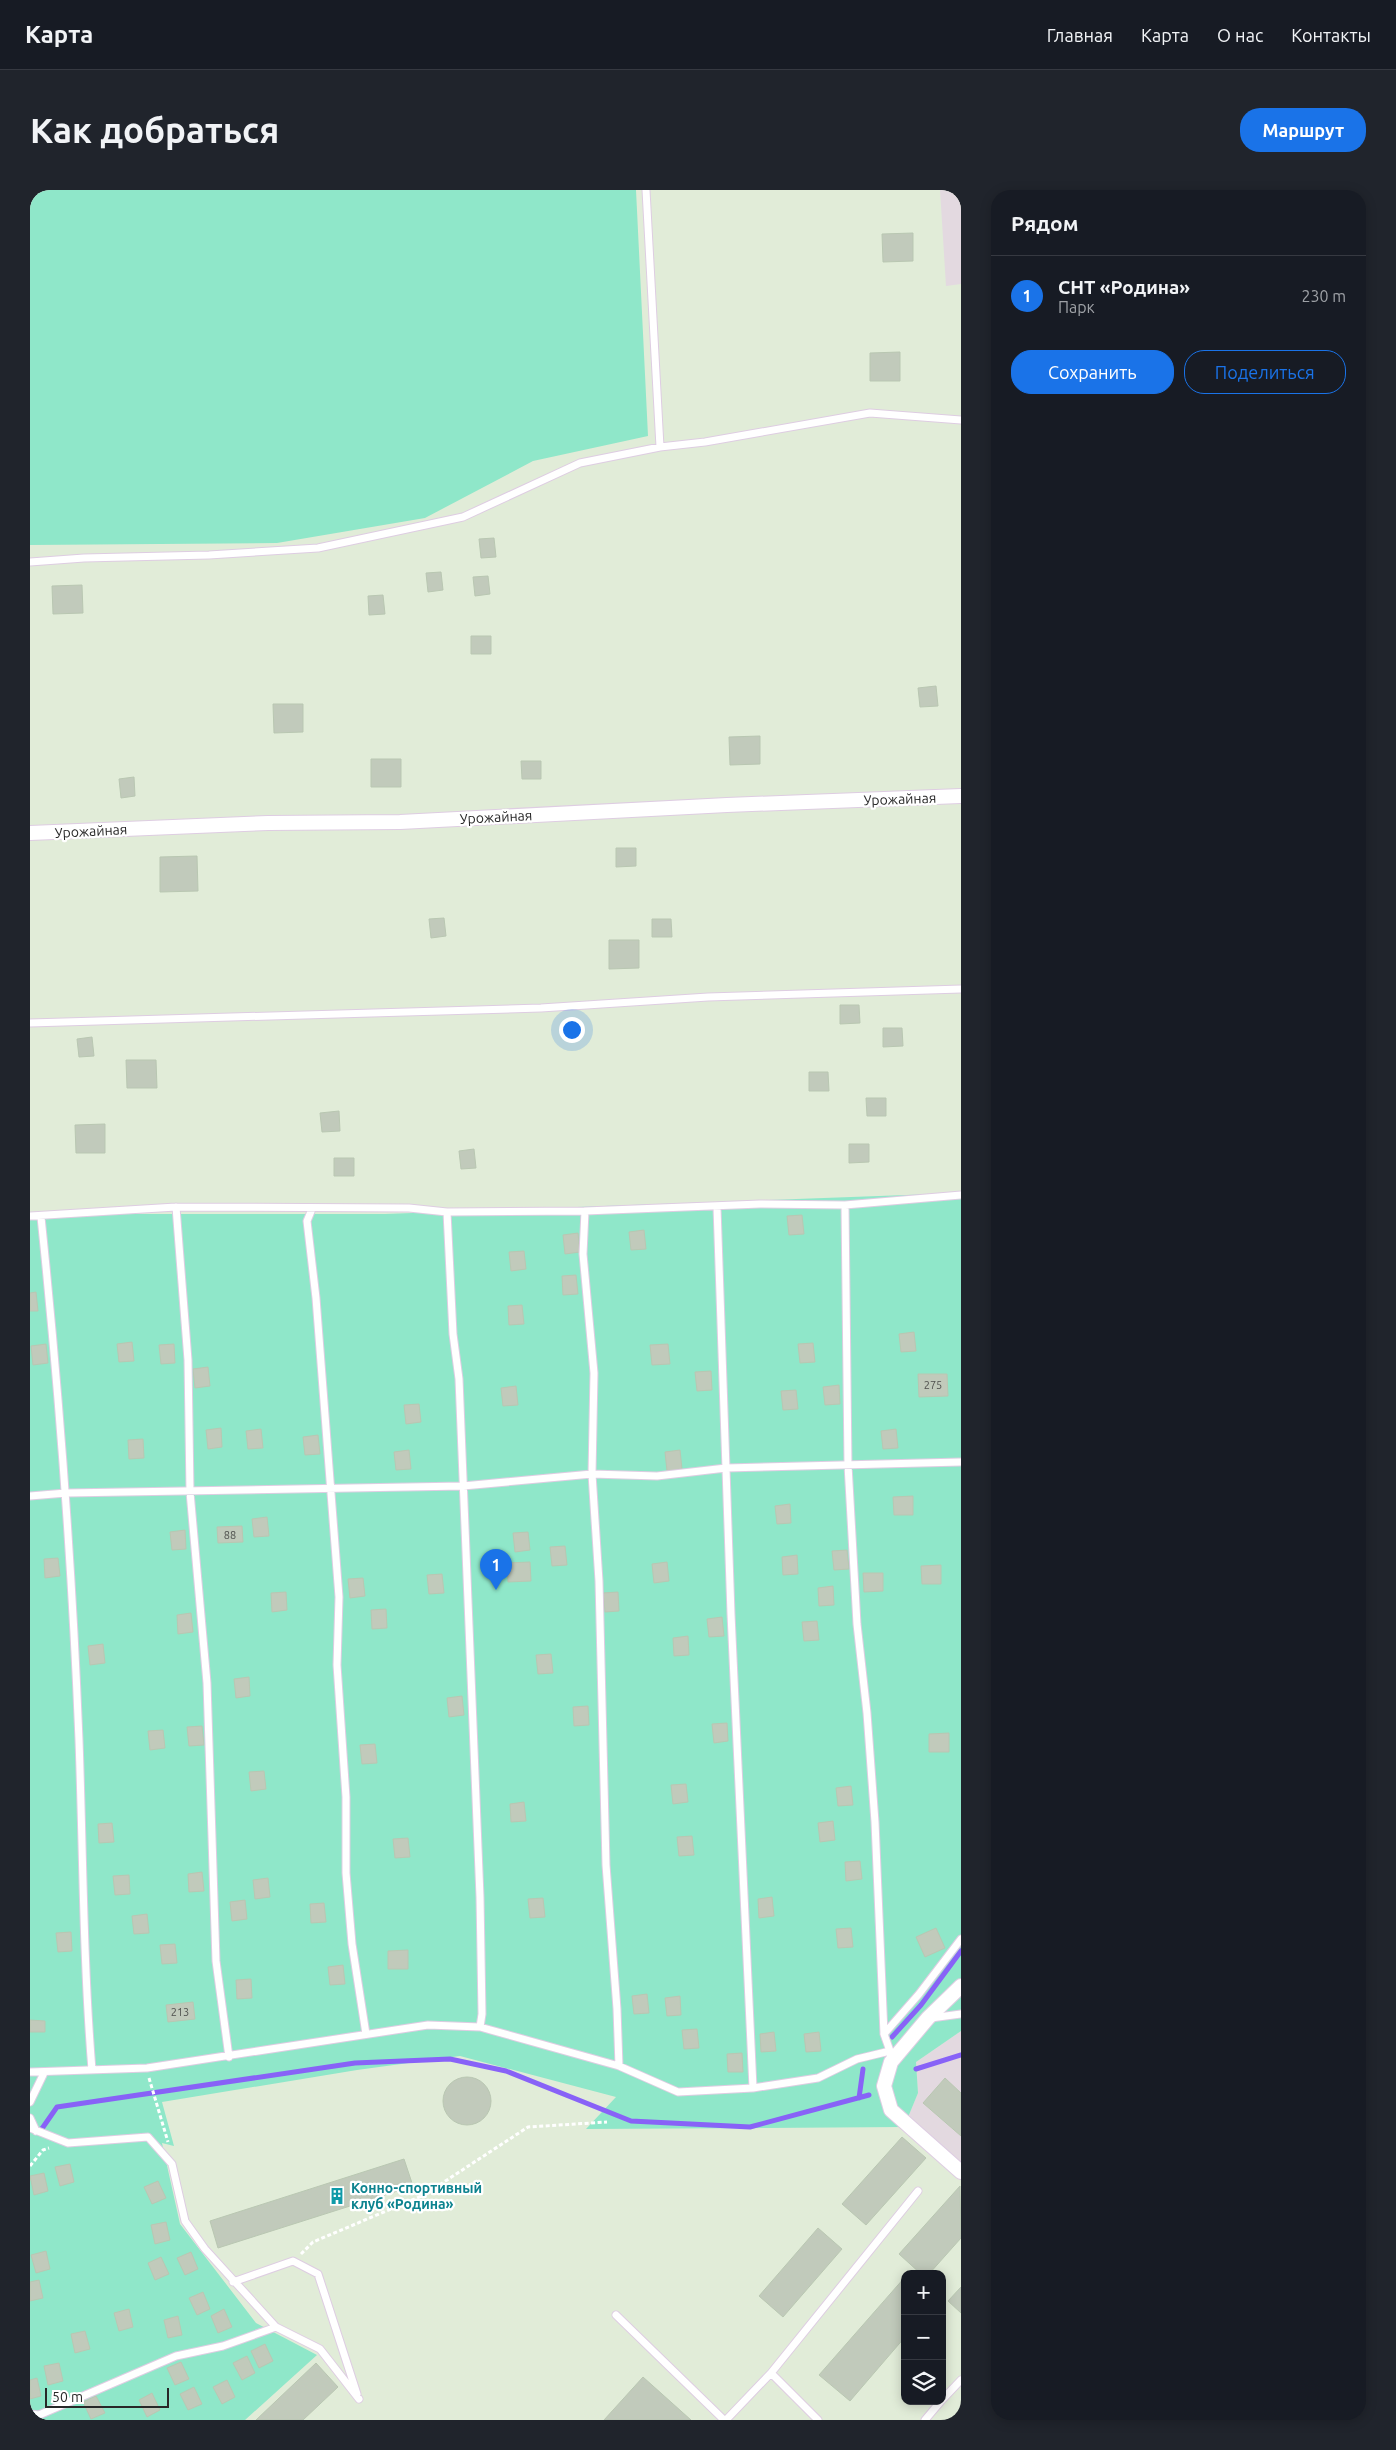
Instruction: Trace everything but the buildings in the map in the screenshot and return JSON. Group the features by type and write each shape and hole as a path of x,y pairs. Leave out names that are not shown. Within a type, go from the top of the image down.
{"street":[{"name":"Урожайная","path":"30,833 268,823 400,822 727,805 961,796"},
{"path":"961,1986 891,2057 884,2086 891,2110 961,2172"}],"lane":[{"path":"646,190 660,447"},
{"path":"30,562 93,557 208,555 318,548 463,517 580,463 660,447 705,442 870,413 961,420"},
{"path":"30,1023 541,1008 708,996 961,989"},
{"path":"30,1216 41,1217 176,1206 293,1207 312,1209 409,1208 448,1212 585,1211 760,1204 845,1205 961,1195"},
{"path":"30,2072 147,2068 229,2057 428,2025 480,2027 619,2066 678,2092 753,2088 818,2078 857,2059 891,2057 884,2034 874,1812 867,1712 857,1624 848,1465 845,1205"},
{"path":"176,1206 188,1360 190,1492 207,1683 216,1960 229,2057"},
{"path":"718,1207 726,1468 753,2088"},
{"path":"312,1209 307,1221 316,1298 339,1597 337,1665 346,1797 346,1873 352,1944 366,2034"},
{"path":"585,1211 583,1254 594,1373 592,1474 601,1621 606,1864 617,2009 619,2066"},
{"path":"448,1212 453,1334 459,1379 480,1896 482,2014 480,2027"},
{"path":"41,1217 56,1363 66,1493 79,1738 87,2013 92,2070"},
{"path":"30,1496 66,1493 331,1490 463,1486 592,1474 657,1476 726,1468 961,1462"},
{"path":"884,2034 919,1994 961,1939"},
{"path":"928,2018 961,2014"},
{"path":"30,2102 44,2073"},
{"path":"30,2118 33,2129 68,2143 148,2137 172,2164 185,2221 233,2282 276,2327 320,2349 359,2399 318,2274 293,2261 233,2282"},
{"path":"616,2315 725,2420 771,2373 918,2191"},
{"path":"30,2414 39,2415 176,2356 223,2346 276,2327"},
{"path":"771,2373 818,2420"},
{"path":"946,2397 961,2380"},
{"path":"925,2420 938,2405"}],"path":[{"path":"150,2081 160,2114"},
{"path":"293,2261 313,2242 424,2195 528,2127 607,2122"},
{"path":"30,2166 43,2150 68,2143"}],"shaded area":[{"path":"940,190 961,190 961,284 946,286"},
{"path":"961,2031 961,2177 904,2127 918,2093 916,2062"}],"green space":[{"path":"30,190 636,190 648,436 533,461 425,518 277,543 30,545"},
{"path":"961,1193 961,2031 916,2062 918,2093 904,2127 586,2129 616,2097 460,2056 357,2070 162,2102 174,2146 162,2143 180,2224 256,2323 317,2355 245,2420 30,2420 30,1214 385,1214"}],"waterway":[{"path":"892,2037 921,2005 961,1951"},
{"path":"916,2069 961,2055"},
{"path":"41,2130 57,2107 355,2063 450,2059 506,2071 631,2121 750,2127 869,2095"},
{"path":"859,2098 863,2069"}],"place":[{"name":"СНТ «Родина»","path":"496,1590"},
{"name":"Конно-спортивный клуб «Родина»","path":"337,2196"}]}
